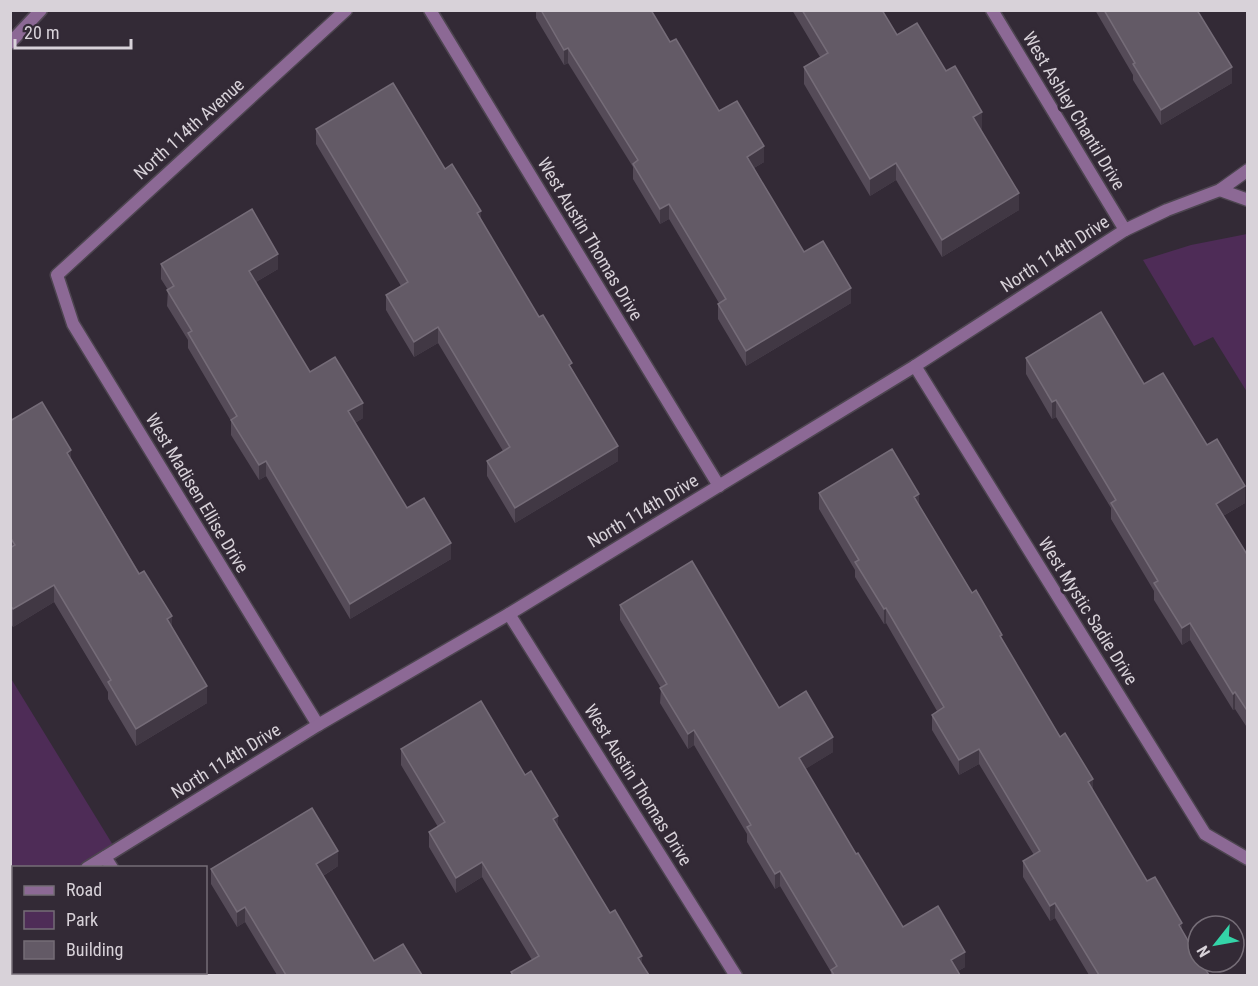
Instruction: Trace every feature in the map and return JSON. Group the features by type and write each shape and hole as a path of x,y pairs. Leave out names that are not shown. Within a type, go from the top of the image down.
{"street":[{"path":"10,43 41,10"},
{"name":"North 114th Avenue","path":"57,275 346,10"},
{"name":"West Austin Thomas Drive","path":"430,10 719,486"},
{"name":"West Ashley Chantil Drive","path":"992,10 1125,230"},
{"name":"North 114th Drive","path":"91,866 108,862 318,725 509,614 915,366 1125,230 1167,210 1220,190 1248,170"},
{"path":"1220,190 1248,200"},
{"name":"West Madisen Ellise Drive","path":"57,275 73,324 318,725"},
{"name":"West Mystic Sadie Drive","path":"915,366 1205,834 1248,859"},
{"name":"West Austin Thomas Drive","path":"509,614 736,975"}],"green space":[{"path":"1248,234 1247,392 1213,337 1194,346 1143,260 1191,245"},
{"path":"10,677 116,850 89,866 12,866 12,913 10,914"}],"building":[{"path":"541,10 651,10 670,42 676,39 719,111 737,101 764,146 747,157 804,252 823,241 851,288 746,351 718,304 726,299 669,204 660,209 633,164 638,160 568,48 564,50"},
{"path":"802,10 882,10 897,35 917,23 946,71 955,66 982,112 973,117 1019,193 942,240 896,163 870,179 804,67 828,53"},
{"path":"1104,10 1197,10 1232,67 1161,110"},
{"path":"393,83 445,169 452,164 481,211 477,213 539,317 543,315 572,363 569,365 618,446 515,508 487,461 510,447 438,327 414,342 386,295 408,282 316,129"},
{"path":"252,209 278,254 249,271 310,372 335,357 363,403 348,411 407,508 424,498 451,543 350,604 266,461 259,465 231,420 237,416 188,333 192,331 167,290 174,286 161,264"},
{"path":"1101,312 1144,384 1163,373 1207,445 1217,439 1245,486 1216,504 1248,556 1248,712 1235,692 1233,694 1190,623 1182,628 1154,583 1158,581 1111,503 1116,500 1056,400 1052,402 1026,358"},
{"path":"42,402 71,450 67,453 139,574 144,571 172,616 167,619 207,686 136,729 108,682 111,680 54,585 13,609 10,605 10,548 15,545 10,537 10,421"},
{"path":"892,449 919,494 914,497 972,593 976,590 1002,635 1000,636 1060,737 1065,733 1093,779 1088,782 1147,881 1155,877 1182,923 1179,925 1186,937 1186,974 1209,975 1099,975 1055,903 1050,906 1023,861 1040,851 979,749 959,760 932,715 944,707 886,608 884,609 855,562 859,560 819,493"},
{"path":"692,561 779,708 806,691 833,737 799,758 903,927 938,906 965,952 951,960 960,975 834,975 831,970 837,966 780,871 775,874 747,827 751,825 694,730 688,734 660,688 667,684 620,605"},
{"path":"481,701 525,775 531,771 558,816 553,819 610,913 615,910 642,956 638,958 649,975 513,975 511,972 539,956 482,862 456,878 429,832 445,822 401,749"},
{"path":"312,808 338,851 316,864 374,961 403,944 422,975 286,975 245,907 237,912 211,869"},
{"path":"96,974 97,975 16,975"}]}
